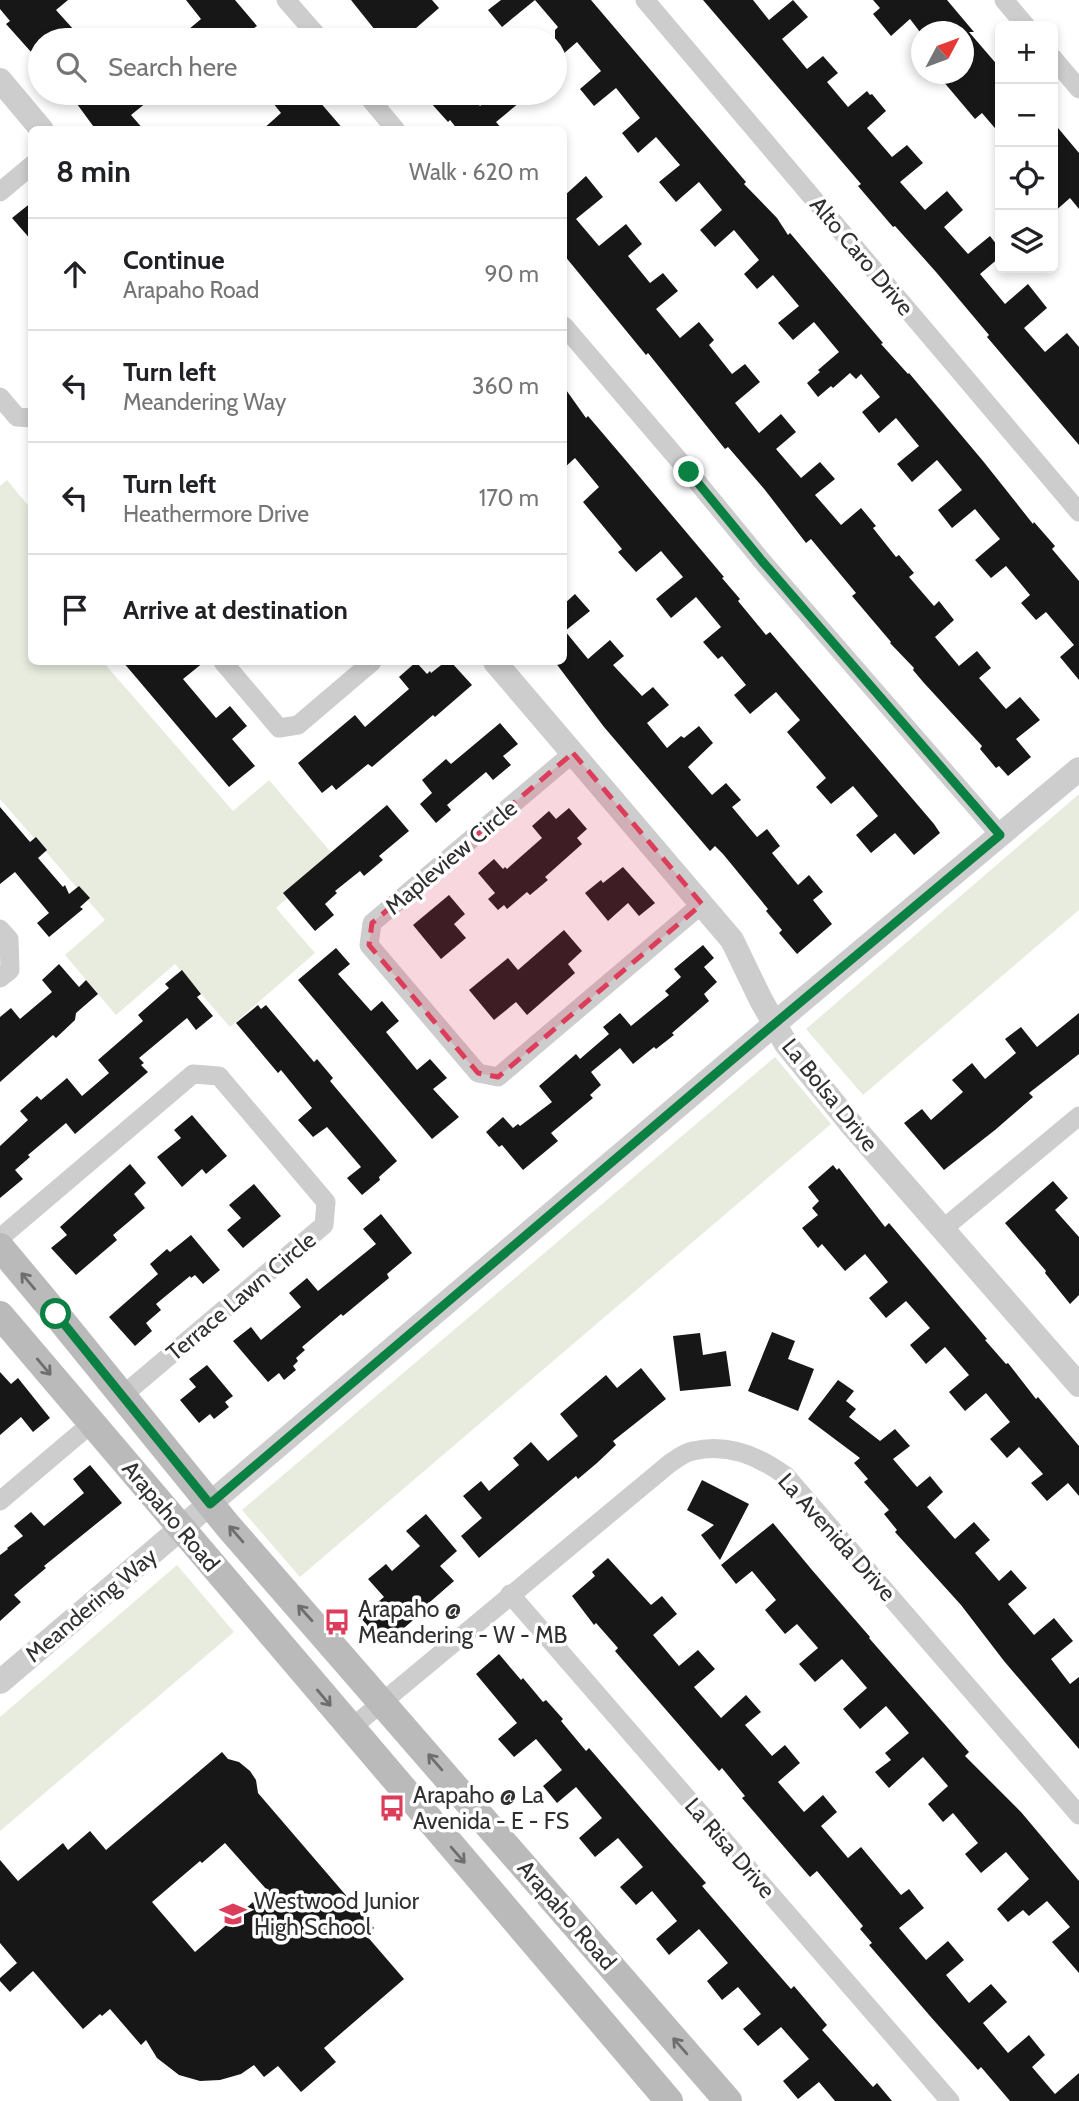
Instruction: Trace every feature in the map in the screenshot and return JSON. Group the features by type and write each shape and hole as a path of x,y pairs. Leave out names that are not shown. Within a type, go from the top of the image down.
{"main road":[{"name":"Arapaho Road","path":"0,1247 210,1504 724,2100"},
{"name":"Arapaho Road","path":"0,1315 668,2101"}],"street":[{"path":"286,0 310,28"},
{"name":"Alto Caro Drive","path":"645,0 1079,512"},
{"path":"1004,0 1022,21"},
{"path":"1058,64 1079,89"},
{"path":"0,80 39,126"},
{"path":"375,105 393,126"},
{"path":"0,191 28,168"},
{"path":"567,330 762,561 1000,835"},
{"path":"0,397 17,417 28,418"},
{"path":"226,665 279,728 298,725 368,665"},
{"name":"La Bolsa Drive","path":"498,665 732,940 786,1044 849,1123 944,1228 1079,1385"},
{"name":"Mapleview Circle","path":"573,753 372,923 369,945 478,1073 498,1077 702,904"},
{"name":"Meandering Way","path":"0,1682 1079,769"},
{"path":"0,929 9,939 10,970 0,978"},
{"name":"Terrace Lawn Circle","path":"0,1238 193,1074 219,1076 326,1202 324,1225 122,1396"},
{"path":"944,1228 1079,1116"},
{"path":"0,1501 92,1423"},
{"name":"La Avenida Drive","path":"350,1729 669,1464 690,1451 713,1448 740,1451 769,1464 786,1476 1079,1815"},
{"name":"La Risa Drive","path":"510,1594 950,2101"}],"highlighted area":[{"path":"573,753 702,904 498,1077 478,1073 369,945 372,923"}],"shaded area":[{"path":"7,480 28,505 28,665 106,665 233,811 269,780 335,857 276,908 315,953 230,1027 175,964 116,1015 65,955 105,920 0,799 0,486"},
{"path":"1079,794 1079,910 863,1095 806,1029"},
{"path":"775,1057 831,1124 300,1577 242,1510"},
{"path":"177,1565 234,1632 0,1831 0,1717"}],"building":[{"path":"0,0 68,0 56,10 72,28 28,28 28,49 6,24 10,21 0,9"},
{"path":"186,0 235,0 257,26 190,28 201,19"},
{"path":"351,0 432,0 439,8 416,28 373,28"},
{"path":"501,0 535,0 502,27 488,10"},
{"path":"535,0 591,0 746,182 744,184 777,218 788,235 790,233 1033,524 1034,522 1055,546 1052,549 1079,581 1079,680 1060,657 1074,645 1046,612 1036,620 1021,603 1030,595 1006,566 991,578 975,560 1000,539 975,509 952,528 938,510 962,490 937,460 912,482 897,464 919,446 896,418 879,433 862,412 880,397 861,374 856,379 850,373 818,397 807,383 839,352 814,322 793,340 778,323 799,306 773,275 757,289 744,274 759,260 734,230 715,247 700,230 722,210 699,182 676,202 659,182 680,165 656,137 638,153 622,133 640,118 616,88 594,106 580,89 601,71 577,42 567,51 567,28 558,27"},
{"path":"703,0 753,0 769,20 793,0 808,17 782,39 807,69 823,56 838,73 827,82 848,107 867,91 872,94 886,111 867,128 892,157 907,145 923,163 900,182 925,210 947,191 963,210 944,227 968,254 990,236 995,242 995,261 980,274 1005,304 1028,284 1047,308 1024,328 1045,352 1067,333 1079,347 1079,445 987,337 989,335 936,272 858,186 861,184"},
{"path":"873,0 947,0 965,21 910,19 891,36 873,14 880,8"},
{"path":"974,38 995,62 995,128 982,113 975,119 945,84 974,84"},
{"path":"78,105 143,105 131,115 141,126 93,126"},
{"path":"275,105 322,105 341,126 266,126 281,113"},
{"path":"433,105 517,105 496,122 500,126 455,126 450,120 448,122"},
{"path":"1058,128 1079,153 1079,209 1070,198 1058,209"},
{"path":"586,176 603,197 576,219 599,246 626,224 642,244 628,256 650,283 663,273 678,291 656,309 680,338 699,322 714,340 709,345 732,374 745,364 760,382 735,403 759,433 781,414 796,432 776,449 801,478 820,462 835,479 815,495 841,525 861,508 896,557 899,555 914,573 909,577 934,606 939,601 954,620 935,637 959,666 977,651 991,668 979,678 1006,709 1020,697 1040,720 1016,739 1031,757 1008,776 999,766 996,768 980,749 982,746 924,683 852,596 856,593 811,539 806,543 765,490 728,447 725,449 567,259 567,193"},
{"path":"28,205 28,236 12,218"},
{"path":"567,391 586,418 588,416 724,577 722,578 740,599 738,601 766,635 770,632 940,833 914,855 895,833 871,853 856,835 878,816 853,786 831,804 816,787 826,778 787,732 800,720 776,692 750,714 734,695 746,685 722,656 718,659 703,642 721,627 696,597 671,618 656,599 683,577 661,551 636,572 618,552 622,549 583,502 599,487 575,458 567,465"},
{"path":"575,594 590,611 567,629 567,601"},
{"path":"567,633 588,659 610,640 624,656 613,665 642,696 653,687 669,705 647,723 667,748 699,726 713,743 688,767 712,795 726,783 741,800 732,807 757,837 767,829 780,846 772,853 798,885 809,875 823,892 813,900 832,924 797,954 779,933 782,930 766,911 768,909 723,854 715,846 710,851 604,727 557,665 567,665"},
{"path":"126,665 200,665 183,679 216,718 230,706 247,726 232,739 255,766 229,787"},
{"path":"413,665 419,665 427,674 441,665 454,665 472,685 372,767 368,764 336,790 332,785 322,793 298,763 355,715 365,727 409,689 399,677"},
{"path":"500,723 518,744 503,756 511,765 493,780 486,772 447,805 451,810 436,823 420,804 432,793 422,780 446,759 451,764"},
{"path":"387,805 409,831 379,856 383,860 364,876 360,871 335,891 337,893 325,904 334,915 315,931 283,893"},
{"path":"0,807 30,842 36,837 47,850 38,858 63,887 65,885 69,894 79,886 90,898 80,907 83,909 49,937 37,923 49,913 15,872 0,884"},
{"path":"569,808 587,829 577,838 582,844 545,877 548,880 530,895 527,892 507,909 504,905 498,910 488,899 495,893 478,873 494,859 503,869 507,869 542,838 532,826 549,811 556,819"},
{"path":"623,867 655,903 639,916 628,903 608,921 585,893"},
{"path":"449,895 465,914 454,924 466,938 441,959 413,925"},
{"path":"564,930 582,951 568,964 575,973 527,1015 516,1002 494,1020 469,990 508,958 518,970"},
{"path":"703,945 714,958 704,967 717,982 704,994 709,1001 672,1033 674,1035 633,1064 620,1048 591,1072 601,1085 590,1095 593,1098 551,1133 558,1141 523,1170 502,1145 499,1147 486,1132 503,1117 513,1128 518,1124 520,1126 552,1102 539,1086 576,1054 580,1059 609,1034 603,1027 620,1013 631,1026 669,995 665,991 681,977 674,969"},
{"path":"336,948 350,964 338,974 371,1011 382,1001 399,1021 386,1032 417,1070 430,1059 447,1078 433,1089 459,1117 432,1139 298,980"},
{"path":"59,964 79,987 86,980 98,994 76,1013 75,1020 56,1038 53,1035 0,1082 0,1017 11,1008 20,1019 52,992 42,980"},
{"path":"182,970 201,994 197,997 213,1016 196,1030 187,1018 139,1058 144,1063 141,1065 148,1072 75,1134 66,1123 28,1155 30,1157 15,1170 23,1179 0,1198 0,1146 28,1120 20,1111 37,1096 41,1100 67,1078 82,1096 109,1073 98,1060 143,1021 138,1015 169,988 165,984"},
{"path":"258,1005 261,1009 266,1005 314,1062 317,1059 333,1078 330,1081 397,1161 362,1195 347,1178 361,1167 327,1127 313,1137 298,1120 312,1108 281,1070 278,1073 236,1023"},
{"path":"1079,1013 1079,1054 1029,1093 1033,1097 944,1170 904,1123 922,1109 931,1120 963,1092 952,1080 972,1063 985,1079 1016,1053 1005,1039 1021,1027 1037,1047"},
{"path":"192,1115 227,1156 206,1174 202,1169 182,1187 157,1157 181,1138 174,1130"},
{"path":"130,1164 146,1183 134,1194 145,1208 113,1235 117,1240 76,1275 51,1248 67,1235 60,1227"},
{"path":"833,1165 837,1170 839,1168 885,1227 889,1223 987,1339 985,1340 1079,1446 1079,1496 1068,1483 1047,1501 1031,1483 1043,1474 1019,1447 1007,1458 990,1439 1010,1422 986,1393 965,1411 949,1392 969,1375 945,1347 926,1364 910,1345 930,1328 906,1301 886,1318 869,1298 888,1282 865,1254 845,1271 822,1244 818,1248 802,1228 818,1215 812,1208 819,1201 808,1187"},
{"path":"1053,1181 1068,1198 1055,1210 1079,1237 1079,1295 1070,1304 1005,1223"},
{"path":"254,1184 281,1216 243,1248 227,1230 241,1218 229,1205"},
{"path":"381,1214 412,1253 387,1274 389,1278 302,1347 305,1350 296,1358 298,1361 293,1366 296,1370 284,1380 279,1373 268,1382 233,1341 251,1327 261,1340 301,1307 289,1293 307,1278 318,1291 376,1244 363,1229"},
{"path":"191,1235 220,1270 203,1284 195,1275 191,1278 190,1276 156,1304 161,1310 146,1323 152,1331 135,1346 109,1317 158,1274 150,1264 167,1249 170,1252"},
{"path":"772,1332 795,1341 788,1359 814,1369 798,1411 748,1391"},
{"path":"700,1333 703,1355 726,1351 731,1386 680,1391 673,1336"},
{"path":"207,1365 233,1396 225,1402 229,1407 214,1419 210,1414 199,1423 180,1400 196,1387 189,1379"},
{"path":"641,1368 666,1399 613,1441 616,1445 597,1463 578,1479 576,1476 479,1558 461,1536 482,1518 463,1496 481,1481 489,1491 519,1465 513,1458 531,1442 548,1461 578,1436 560,1414 606,1375 617,1388"},
{"path":"0,1372 11,1384 18,1378 50,1418 33,1432 21,1417 0,1435"},
{"path":"838,1380 854,1391 846,1401 856,1409 849,1417 880,1441 895,1429 910,1446 893,1459 917,1487 930,1476 943,1492 927,1507 955,1539 974,1522 990,1540 975,1553 999,1581 1011,1570 1027,1588 1008,1604 1034,1635 1054,1618 1073,1641 1051,1659 1070,1684 1079,1677 1079,1749 1004,1661 961,1605 895,1532 897,1530 884,1514 889,1510 864,1482 868,1479 854,1463 860,1458 808,1419"},
{"path":"90,1465 122,1503 44,1566 46,1568 14,1595 21,1602 0,1621 0,1555 23,1536 14,1526 31,1512 44,1526 84,1493 73,1479"},
{"path":"702,1480 749,1504 720,1560 701,1535 714,1525 687,1510"},
{"path":"426,1514 457,1551 440,1566 454,1581 384,1645 360,1617 384,1597 368,1579 386,1564 392,1571 420,1546 406,1531"},
{"path":"773,1523 969,1752 965,1756 1021,1812 1079,1881 1079,1973 1052,1942 1070,1927 1047,1901 1029,1916 1023,1910 1008,1922 997,1909 1029,1879 1006,1852 981,1873 965,1854 978,1843 953,1813 943,1822 928,1804 948,1786 923,1757 889,1788 875,1772 891,1760 885,1753 909,1733 886,1706 860,1729 843,1709 867,1688 842,1659 815,1682 799,1664 818,1648 797,1624 785,1634 765,1610 776,1600 752,1571 736,1584 721,1565"},
{"path":"608,1558 651,1605 662,1596 677,1614 653,1635 679,1666 698,1650 715,1669 694,1687 721,1718 746,1695 761,1712 745,1725 772,1756 785,1745 800,1763 778,1782 804,1812 823,1795 837,1812 821,1826 848,1858 861,1847 901,1895 909,1889 924,1908 899,1928 926,1960 948,1941 964,1960 946,1975 969,2003 991,1984 1007,2002 983,2023 1008,2053 1029,2035 1045,2055 1032,2067 1055,2094 1079,2073 1079,2101 1010,2101 981,2067 978,2070 930,2016 869,1945 872,1943 860,1929 863,1926 817,1871 810,1877 742,1798 745,1796 722,1768 719,1771 615,1651 618,1648 596,1623 594,1625 572,1596 595,1576 592,1572"},
{"path":"499,1654 543,1702 546,1700 586,1751 589,1748 706,1883 702,1886 791,1989 794,1986 827,2025 822,2030 873,2087 877,2083 892,2101 835,2101 819,2082 798,2099 783,2081 809,2059 781,2027 758,2046 743,2029 761,2014 738,1987 722,2000 707,1981 728,1963 699,1929 669,1955 656,1939 677,1921 652,1891 636,1905 620,1887 643,1867 618,1838 595,1857 579,1838 602,1818 576,1787 557,1803 543,1786 562,1770 536,1739 514,1757 498,1739 517,1723 476,1674"},
{"path":"222,1752 228,1759 239,1762 250,1771 256,1780 258,1793 374,1928 366,1935 404,1979 324,2048 336,2062 301,2092 278,2066 264,2077 254,2065 241,2074 220,2080 200,2081 179,2075 157,2058 146,2040 141,2045 110,2009 83,2029 33,1971 10,1992 0,1981 17,1963 0,1943 0,1860 18,1881 63,1843 68,1850 90,1831 106,1850","holes":["225,1843 267,1890 195,1952 152,1902"]}],"place":[{"name":"Arapaho @ Meandering - W - MB","path":"337,1622"},
{"name":"Arapaho @ La Avenida - E - FS","path":"392,1808"},
{"name":"Westwood Junior High School","path":"233,1914"}],"route":[{"path":"56,1314 210,1504 1000,835 762,561 689,472"}]}
